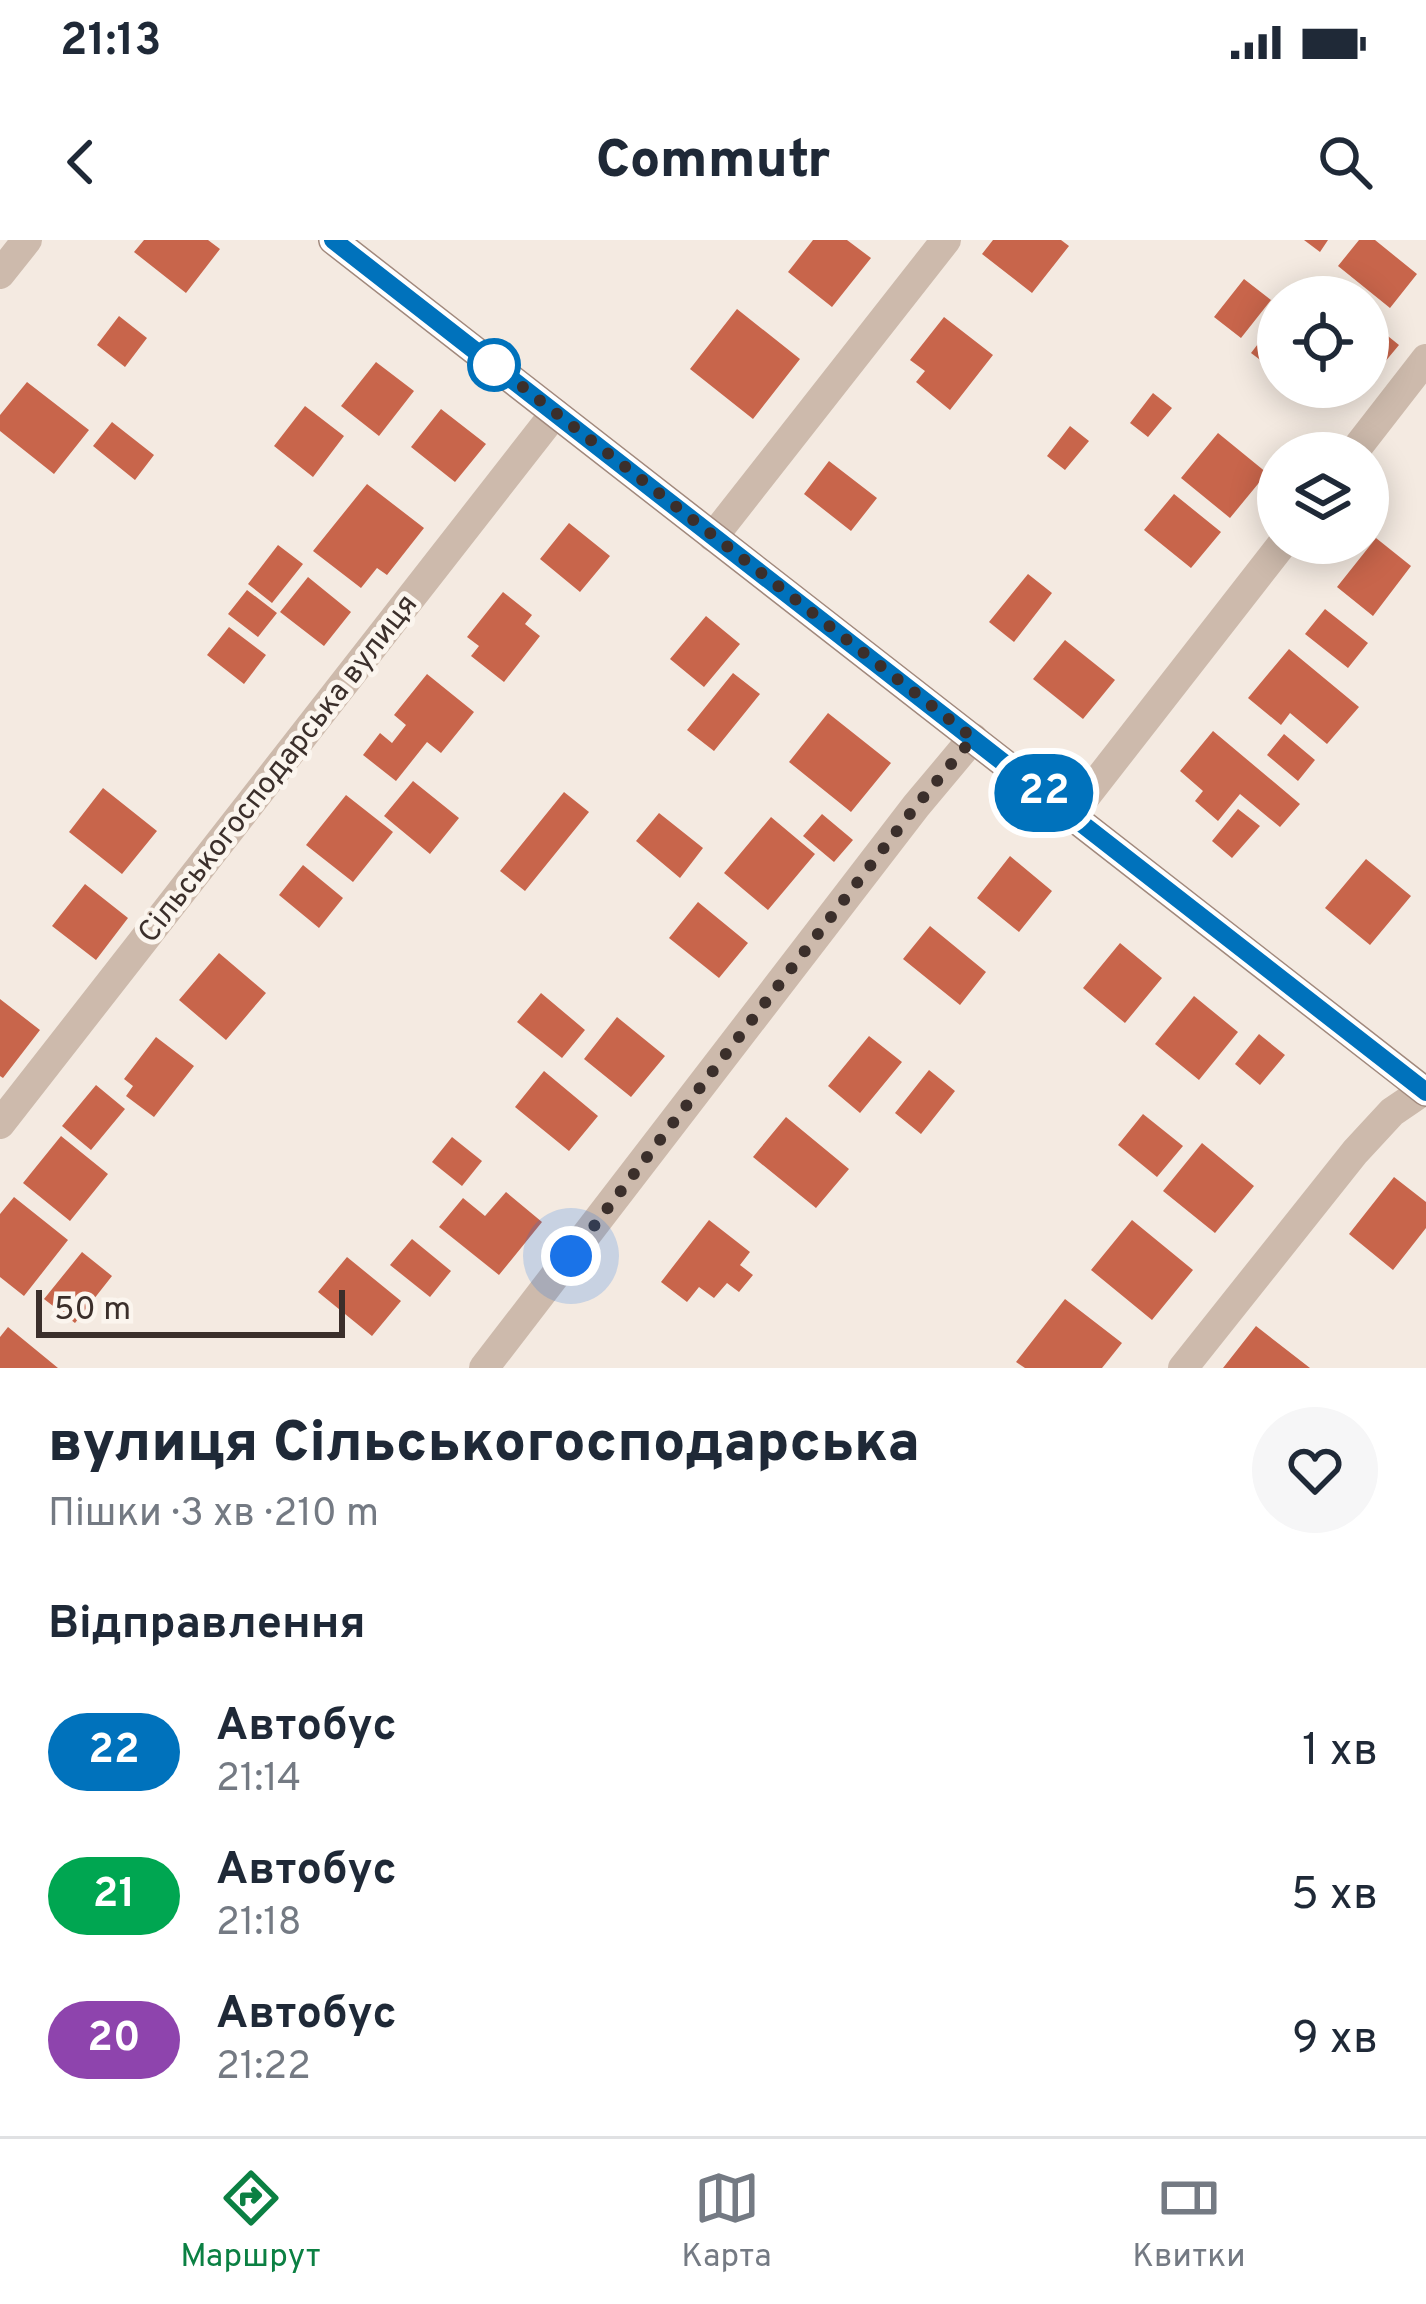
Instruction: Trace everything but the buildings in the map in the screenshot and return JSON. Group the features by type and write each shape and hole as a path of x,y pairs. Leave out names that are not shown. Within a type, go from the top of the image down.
{"street":[{"path":"0,274 27,240"},
{"path":"713,537 946,240"},
{"path":"338,241 1426,1091 1392,1112 1354,1152 1183,1368"},
{"path":"1369,432 1426,359"},
{"name":"Сільськогосподарська вулиця","path":"0,1124 555,413"},
{"path":"1072,815 1267,564"},
{"path":"484,1368 973,738"}],"bus line":[{"name":"22","path":"333,240 1426,1092"}],"route":[{"path":"494,365 483,356 973,738 571,1256"}]}
